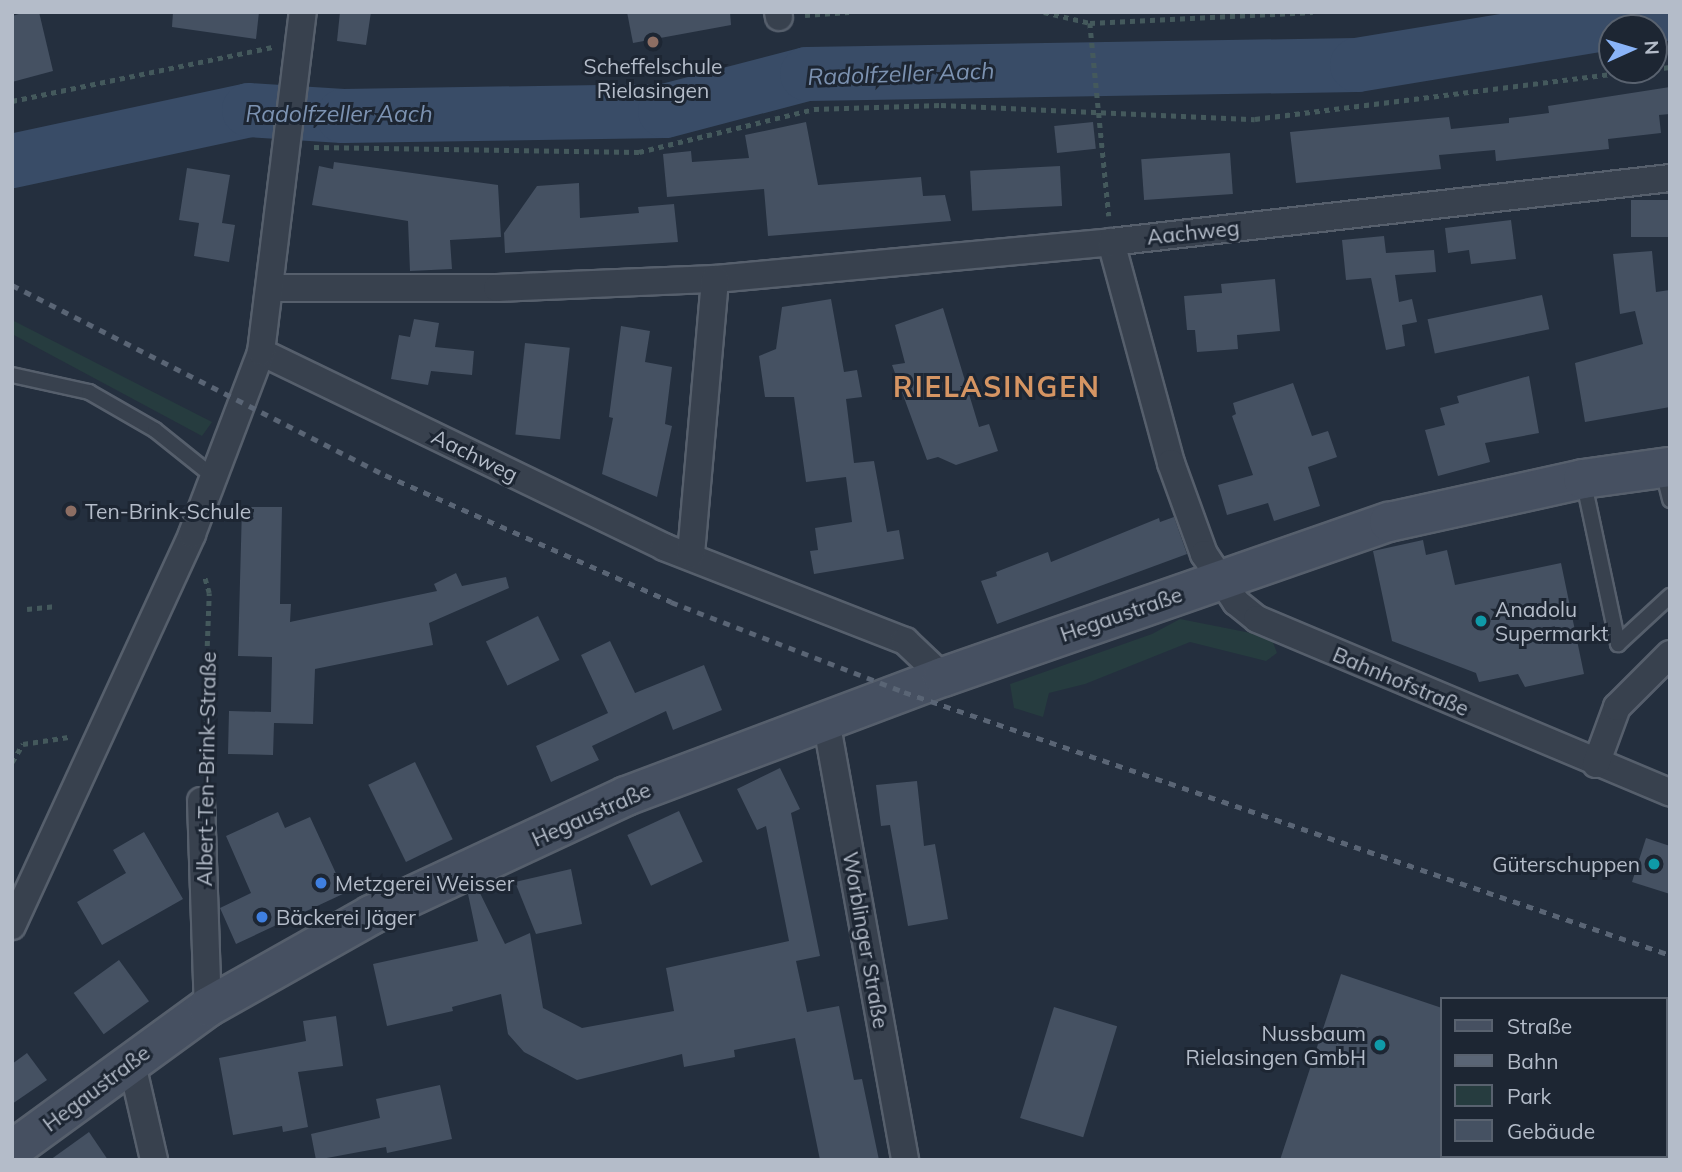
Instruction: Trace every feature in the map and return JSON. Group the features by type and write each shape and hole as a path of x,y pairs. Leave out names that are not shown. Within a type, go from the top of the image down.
{"main road":[{"name":"Hegaustraße","path":"12,1150 131,1060 208,1007 371,915 601,808 943,677 1389,522 1583,479 1667,479"}],"street":[{"path":"12,926 192,534 261,352 272,288 283,147 302,23"},
{"name":"Aachweg","path":"272,288 497,288 715,279 1111,242 1670,178"},
{"path":"1111,242 1171,463 1204,554 1219,580"},
{"path":"691,555 715,279"},
{"name":"Aachweg","path":"261,352 664,547 691,555 905,641 943,677"},
{"name":"Bahnhofstraße","path":"1219,580 1236,602 1257,619 1670,793"},
{"path":"1596,764 1617,707 1670,654"},
{"name":"Worblinger Straße","path":"826,720 905,1160"},
{"name":"Albert-Ten-Brink-Straße","path":"201,801 208,1007"},
{"path":"131,1060 154,1160"}],"lane":[{"path":"12,375 89,392 155,430 215,478"},
{"path":"1583,479 1618,644 1670,596"}],"path":[{"path":"778,15 849,12"},
{"path":"1044,12 1090,23 1313,12"},
{"path":"12,101 270,48 302,23"},
{"path":"1090,23 1111,242"},
{"path":"283,147 639,152 814,109 941,105 1255,120 1598,76"},
{"name":"Albert-Ten-Brink-Straße","path":"192,534 209,593 201,801"},
{"path":"27,609 54,606"},
{"path":"12,762 23,744 99,732"}],"green space":[{"path":"12,320 212,422 202,436 12,334"},
{"path":"1180,619 1271,637 1277,653 1266,661 1190,642 1085,684 1049,693 1043,717 1014,708 1010,684 1152,634"}],"building":[{"path":"39,12 53,71 12,82 12,16"},
{"path":"173,12 259,12 256,39 172,27"},
{"path":"340,12 371,12 366,45 337,41"},
{"path":"627,12 730,12 731,25 633,43"},
{"path":"1670,87 1670,114 1659,115 1661,133 1608,139 1609,149 1496,161 1495,150 1439,155 1441,169 1296,183 1290,132 1449,117 1451,129 1509,123 1509,118 1549,113 1548,106"},
{"path":"806,122 818,185 921,177 923,196 945,195 951,221 768,236 764,189 667,197 663,154 691,151 692,162 749,158 745,135"},
{"path":"1093,122 1096,149 1057,153 1054,126"},
{"path":"1230,153 1233,194 1144,200 1141,159"},
{"path":"334,162 498,185 501,237 450,240 452,269 410,271 408,221 312,205 319,166 333,169"},
{"path":"1060,166 1062,206 972,211 970,171"},
{"path":"187,168 230,175 222,223 235,225 229,262 194,256 199,223 179,220"},
{"path":"579,183 580,218 639,213 638,207 674,204 678,242 505,253 504,233 537,186"},
{"path":"1631,200 1670,200 1670,237 1631,237"},
{"path":"1511,220 1516,259 1471,264 1469,250 1448,253 1445,228"},
{"path":"1384,236 1386,253 1434,250 1436,272 1395,275 1399,302 1412,299 1417,322 1402,325 1405,346 1386,350 1371,278 1346,280 1342,240"},
{"path":"1652,251 1656,292 1670,290 1670,407 1585,422 1575,363 1643,344 1635,311 1620,314 1613,254"},
{"path":"1275,279 1280,331 1237,335 1238,349 1197,352 1195,330 1187,330 1184,296 1222,293 1221,284"},
{"path":"1542,295 1549,329 1435,354 1428,319"},
{"path":"831,299 844,372 857,370 862,397 846,399 854,463 874,461 887,532 899,530 904,559 814,574 810,551 818,550 815,528 852,522 846,477 806,482 794,397 765,397 759,356 776,349 782,307"},
{"path":"943,308 979,427 989,424 998,451 956,465 938,457 927,460 892,365 905,363 895,325"},
{"path":"414,319 439,323 435,347 474,351 472,375 431,371 428,385 391,379 399,335 410,337"},
{"path":"621,326 650,331 645,362 672,367 665,424 672,426 657,497 602,474 613,418 609,417"},
{"path":"525,343 570,348 560,439 515,434"},
{"path":"1529,376 1539,433 1485,443 1490,462 1438,476 1425,430 1445,425 1440,408 1459,403 1457,396"},
{"path":"1293,383 1312,436 1328,431 1337,457 1308,467 1320,506 1274,521 1268,503 1227,515 1218,485 1253,475 1232,416 1236,414 1233,403"},
{"path":"242,507 282,507 280,604 291,604 290,622 437,591 434,584 456,573 462,586 506,577 509,588 429,623 433,645 315,669 313,724 274,723 273,755 228,754 229,711 271,712 272,657 238,656"},
{"path":"1174,517 1187,554 997,624 981,581 997,576 996,572 1048,552 1051,562 1159,518 1160,522"},
{"name":"Anadolu Supermarkt","path":"1423,540 1426,555 1447,550 1455,585 1561,563 1584,674 1525,687 1518,674 1479,682 1476,673 1392,641 1373,551"},
{"path":"538,616 559,660 507,685 486,641"},
{"path":"610,641 635,693 704,665 722,710 673,730 666,711 592,746 599,760 551,782 536,746 608,713 581,655"},
{"path":"415,762 453,839 406,862 368,785"},
{"path":"780,768 800,809 791,813 820,956 796,961 807,1012 839,1006 854,1080 862,1079 879,1160 820,1160 795,1038 734,1050 735,1057 684,1067 682,1054 577,1080 524,1052 508,1034 501,994 452,1007 453,1011 387,1026 373,964 478,941 468,894 478,889 505,944 530,933 543,1008 582,1028 674,1011 666,968 789,941 766,826 757,830 737,789"},
{"path":"917,781 924,846 935,844 948,919 908,926 890,825 881,826 876,785"},
{"path":"679,811 703,862 651,886 627,835"},
{"path":"278,812 285,828 310,817 345,893 236,944 220,908 251,893 226,836"},
{"path":"144,832 183,899 102,945 77,902 126,873 113,850"},
{"name":"Güterschuppen","path":"1646,838 1670,846 1670,894 1632,882"},
{"path":"571,869 582,924 536,934 515,882"},
{"path":"119,960 149,1001 104,1034 74,993"},
{"name":"Nussbaum Rielasingen GmbH","path":"1341,974 1440,1007 1442,1160 1280,1160"},
{"path":"1054,1007 1117,1026 1083,1137 1020,1118"},
{"path":"336,1016 343,1066 298,1072 308,1127 283,1132 282,1126 233,1135 219,1058 306,1041 303,1021"},
{"path":"27,1053 47,1080 12,1104 12,1064"},
{"path":"440,1085 452,1139 387,1153 386,1147 316,1160 311,1134 380,1118 376,1099"},
{"path":"89,1132 108,1160 50,1160"}],"waterway":[{"name":"Radolfzeller Aach","path":"12,161 249,110 343,116 665,111 807,74 1357,65 1670,13"}],"railway":[{"path":"12,285 385,475 671,602 904,692 1670,955"}],"place":[{"name":"Scheffelschule Rielasingen","path":"653,42"},
{"name":"Ten-Brink-Schule","path":"71,511"},
{"name":"Anadolu Supermarkt","path":"1481,621"},
{"name":"Güterschuppen","path":"1654,864"},
{"name":"Metzgerei Weisser","path":"321,883"},
{"name":"Bäckerei Jäger","path":"262,917"},
{"name":"Nussbaum Rielasingen GmbH","path":"1380,1045"}],"district":[{"name":"RIELASINGEN","path":"997,387"}]}
